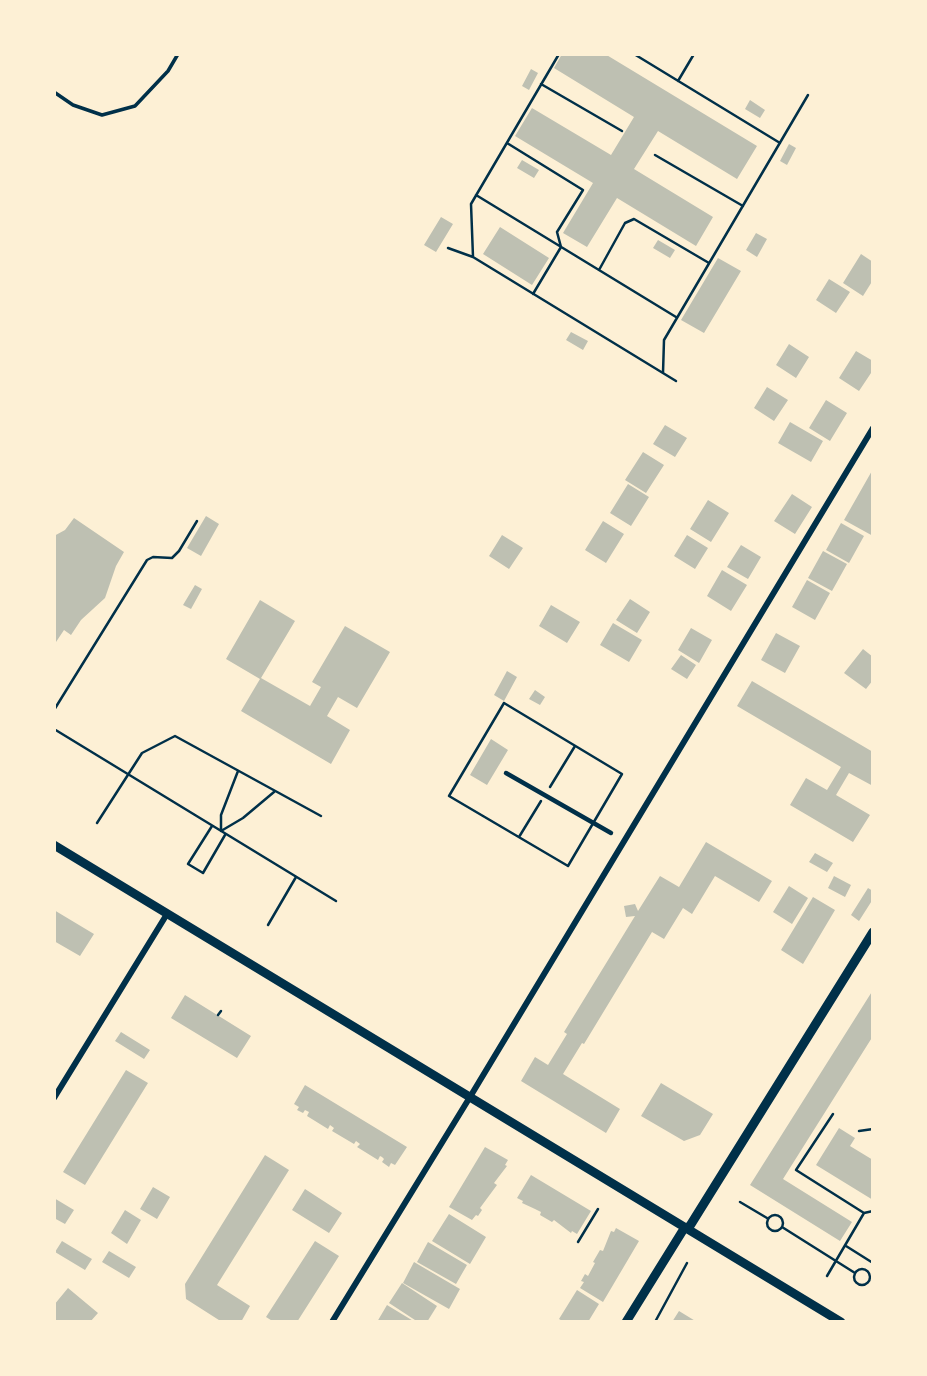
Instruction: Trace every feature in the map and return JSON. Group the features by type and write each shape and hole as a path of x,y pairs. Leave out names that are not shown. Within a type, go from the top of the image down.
{"main road":[{"path":"54,845 841,1322"},
{"path":"626,1322 873,932"}],"street":[{"path":"332,1322 873,428"},
{"path":"506,772 611,833"},
{"path":"54,1098 167,914"}],"lane":[{"path":"54,92 73,105 102,115 135,106 168,71 177,54"}],"path":[{"path":"473,257 470,213 476,195 559,54"},
{"path":"634,54 780,143"},
{"path":"678,81 694,54"},
{"path":"541,84 622,131"},
{"path":"663,373 664,340 808,95"},
{"path":"507,143 583,190 557,232 561,247 533,294"},
{"path":"655,155 743,206"},
{"path":"476,195 677,317"},
{"path":"598,270 625,223 634,219 709,263"},
{"path":"448,248 473,257 676,381"},
{"path":"54,709 148,560 153,557 172,558 197,521"},
{"path":"568,866 449,796 504,703 622,774"},
{"path":"54,729 336,901"},
{"path":"97,823 142,753 175,736 321,817"},
{"path":"221,831 221,815 238,771"},
{"path":"221,831 243,818 275,791"},
{"path":"212,826 188,864 203,873 226,834"},
{"path":"268,925 296,877"},
{"path":"833,1114 796,1170 864,1213 873,1211"},
{"path":"859,1131 873,1129"},
{"path":"740,1202 768,1219"},
{"path":"578,1242 598,1209"},
{"path":"827,1276 864,1213"},
{"path":"772,1215 779,1216 783,1222 782,1227 772,1230 768,1226 768,1219 772,1215"},
{"path":"782,1227 855,1273"},
{"path":"844,1246 873,1263"},
{"path":"654,1322 687,1263"},
{"path":"859,1269 866,1270 871,1282 859,1284 854,1278 855,1273 859,1269"}],"building":[{"path":"562,54 605,54 757,146 737,179 658,131 634,169 713,217 696,246 617,198 587,247 563,233 593,183 515,136 532,108 611,155 634,117 554,68"},
{"path":"531,69 538,73 529,90 522,86"},
{"path":"750,100 765,110 760,118 745,109"},
{"path":"789,144 796,148 787,165 780,161"},
{"path":"522,160 539,170 534,178 517,168"},
{"path":"441,217 453,224 436,252 424,245"},
{"path":"500,227 549,258 532,285 483,254"},
{"path":"756,233 767,239 757,257 746,250"},
{"path":"658,240 675,250 670,258 653,248"},
{"path":"861,254 873,262 873,280 863,296 843,283"},
{"path":"718,258 741,271 704,333 681,320"},
{"path":"829,279 850,292 836,313 816,300"},
{"path":"571,332 588,341 583,350 566,340"},
{"path":"789,344 809,357 796,378 776,365"},
{"path":"856,351 873,361 873,370 859,391 839,378"},
{"path":"767,387 788,400 774,421 754,408"},
{"path":"826,400 847,413 830,441 809,428"},
{"path":"790,422 823,441 811,462 778,443"},
{"path":"665,425 687,438 675,457 653,444"},
{"path":"643,452 664,465 646,493 625,480"},
{"path":"873,469 873,536 844,520"},
{"path":"628,484 649,497 631,526 610,513"},
{"path":"792,494 812,507 795,534 774,521"},
{"path":"708,500 729,513 711,542 690,529"},
{"path":"206,516 219,524 201,556 187,548"},
{"path":"74,518 124,552 105,598 81,620 71,635 64,630 54,645 54,536 65,530"},
{"path":"603,521 624,534 606,563 585,550"},
{"path":"841,523 864,536 849,563 826,550"},
{"path":"502,535 523,548 509,569 489,556"},
{"path":"687,535 708,548 695,569 674,556"},
{"path":"741,545 761,557 748,579 727,567"},
{"path":"823,551 847,564 832,591 808,578"},
{"path":"722,570 747,585 731,611 707,596"},
{"path":"807,580 830,593 815,620 792,607"},
{"path":"195,585 202,589 191,609 183,605"},
{"path":"630,599 650,612 637,633 616,620"},
{"path":"260,600 295,621 261,678 310,706 321,687 312,682 345,626 390,652 357,708 338,697 327,716 350,730 331,764 241,711 260,679 226,659"},
{"path":"551,605 580,622 567,643 539,626"},
{"path":"613,623 642,640 629,662 600,645"},
{"path":"691,628 712,640 699,663 678,650"},
{"path":"776,633 800,646 785,673 761,660"},
{"path":"863,649 873,657 873,680 866,689 844,673"},
{"path":"681,655 696,665 687,679 671,669"},
{"path":"507,671 517,677 504,701 494,695"},
{"path":"752,681 873,752 873,786 849,773 836,795 870,815 853,842 790,805 806,778 827,790 841,767 737,706"},
{"path":"535,690 545,697 540,705 529,699"},
{"path":"491,739 508,750 487,785 470,775"},
{"path":"706,842 772,881 759,902 715,876 692,914 683,908 664,939 652,932 563,1074 620,1109 606,1133 521,1081 535,1057 548,1065 567,1034 564,1032 635,916 626,917 624,906 635,904 638,911 660,876 679,887"},
{"path":"815,853 833,863 827,872 809,862"},
{"path":"834,876 851,885 845,897 828,888"},
{"path":"789,886 808,898 792,924 773,912"},
{"path":"868,888 873,891 873,899 859,921 851,915"},
{"path":"813,897 835,910 803,964 781,950"},
{"path":"54,910 94,934 80,956 54,941"},
{"path":"873,990 873,1036 783,1179 852,1222 840,1241 750,1185"},
{"path":"185,995 251,1036 237,1058 171,1018"},
{"path":"121,1032 150,1050 144,1059 115,1041"},
{"path":"126,1070 148,1083 85,1185 63,1172"},
{"path":"661,1083 713,1114 700,1135 684,1141 641,1116"},
{"path":"305,1085 407,1147 395,1165 391,1163 389,1167 382,1162 382,1157 378,1160 357,1147 360,1144 356,1141 354,1144 332,1131 334,1128 330,1125 328,1129 307,1116 309,1112 297,1110 299,1107 294,1104"},
{"path":"839,1128 855,1138 850,1146 873,1160 873,1200 816,1165"},
{"path":"485,1147 508,1160 505,1165 507,1166 494,1183 497,1185 480,1208 482,1210 472,1220 449,1207"},
{"path":"265,1155 289,1170 217,1285 250,1306 241,1322 222,1322 186,1299 185,1284"},
{"path":"531,1175 591,1211 577,1234 540,1215 541,1212 517,1198"},
{"path":"153,1187 170,1197 157,1219 140,1209"},
{"path":"305,1189 342,1213 329,1233 292,1210"},
{"path":"54,1198 74,1210 65,1224 54,1218"},
{"path":"125,1210 141,1220 127,1244 111,1233"},
{"path":"449,1214 486,1237 470,1264 432,1241"},
{"path":"616,1228 639,1241 603,1302 580,1288 584,1282 581,1281 585,1274 588,1276 611,1231 614,1232"},
{"path":"62,1241 92,1259 85,1270 55,1252"},
{"path":"315,1241 339,1256 297,1322 274,1322 266,1317"},
{"path":"428,1242 467,1265 456,1284 417,1262"},
{"path":"109,1251 136,1267 129,1278 102,1262"},
{"path":"414,1262 460,1289 449,1309 403,1283"},
{"path":"402,1283 437,1306 427,1322 418,1322 389,1303"},
{"path":"68,1288 98,1313 90,1322 54,1322 54,1305"},
{"path":"577,1290 599,1304 588,1322 564,1322 559,1319"},
{"path":"387,1305 415,1322 377,1322"},
{"path":"679,1311 697,1322 672,1322"}]}
